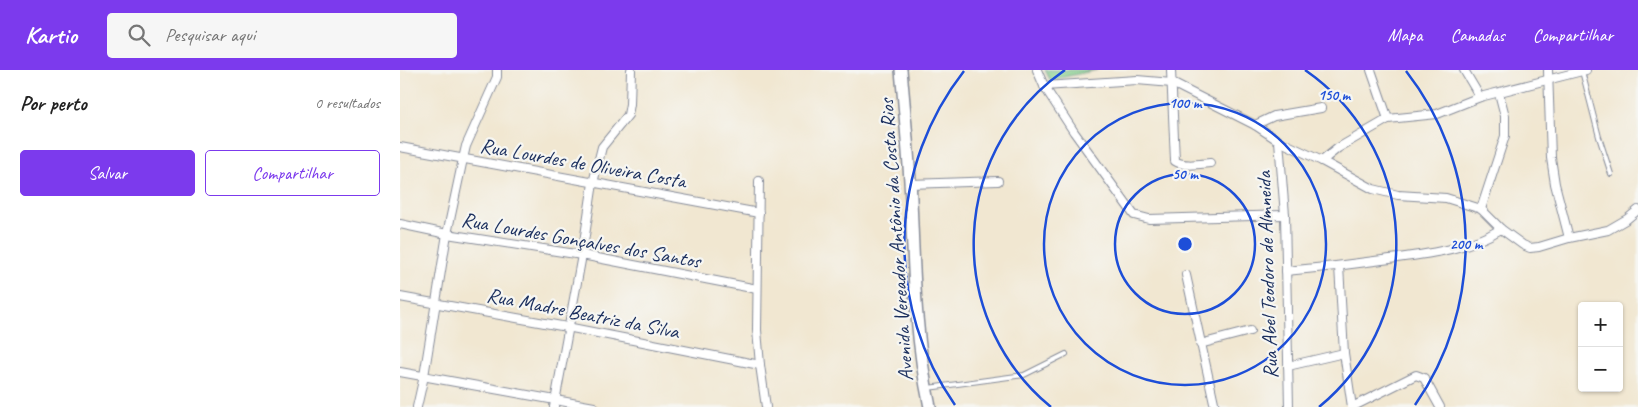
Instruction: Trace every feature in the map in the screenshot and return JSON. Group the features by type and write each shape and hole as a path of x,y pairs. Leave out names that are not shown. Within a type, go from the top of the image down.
{"main road":[{"name":"Avenida Vereador Antônio da Costa Rios","path":"902,70 917,330 930,407"}],"street":[{"path":"554,403 582,255 593,183 602,147 628,115 631,70"},
{"path":"1037,70 1044,86 1074,132 1134,215 1149,220 1285,215"},
{"path":"1171,70 1175,160 1178,163 1188,164 1210,163"},
{"path":"1371,70 1388,119"},
{"path":"1464,70 1480,97"},
{"path":"1548,70 1551,158 1555,184 1569,238"},
{"path":"1322,160 1338,148 1388,119 1437,114 1480,97 1584,70"},
{"path":"417,407 462,159 497,74"},
{"path":"1044,86 1137,80 1172,82 1254,125 1279,141 1322,160 1373,189 1398,195 1446,198 1481,209 1501,230 1530,248 1608,230 1638,210"},
{"path":"1481,209 1505,136 1505,116 1499,93"},
{"path":"1254,125 1274,116 1321,108"},
{"name":"Rua Abel Teodoro de Almneida","path":"1279,141 1285,215 1289,407"},
{"name":"Rua Lourdes de Oliveira Costa","path":"400,148 759,213"},
{"path":"758,181 757,330 766,407"},
{"path":"910,184 998,181"},
{"name":"Rua Lourdes Gonçalves dos Santos","path":"400,224 447,234 582,255 757,289"},
{"path":"1286,271 1438,253 1489,237 1501,230"},
{"path":"1338,266 1344,352 1352,407 1416,375 1424,378 1440,407"},
{"path":"1186,275 1215,407"},
{"name":"Rua Madre Beatriz da Silva","path":"400,297 567,327 760,365"},
{"path":"1200,344 1250,331"},
{"path":"1288,366 1344,352"},
{"path":"400,372 554,403 594,407"}],"lane":[{"path":"1584,70 1599,137 1611,174"},
{"path":"926,389 1024,375 1066,354"}],"green space":[{"path":"1045,70 1097,70 1050,80"}]}
